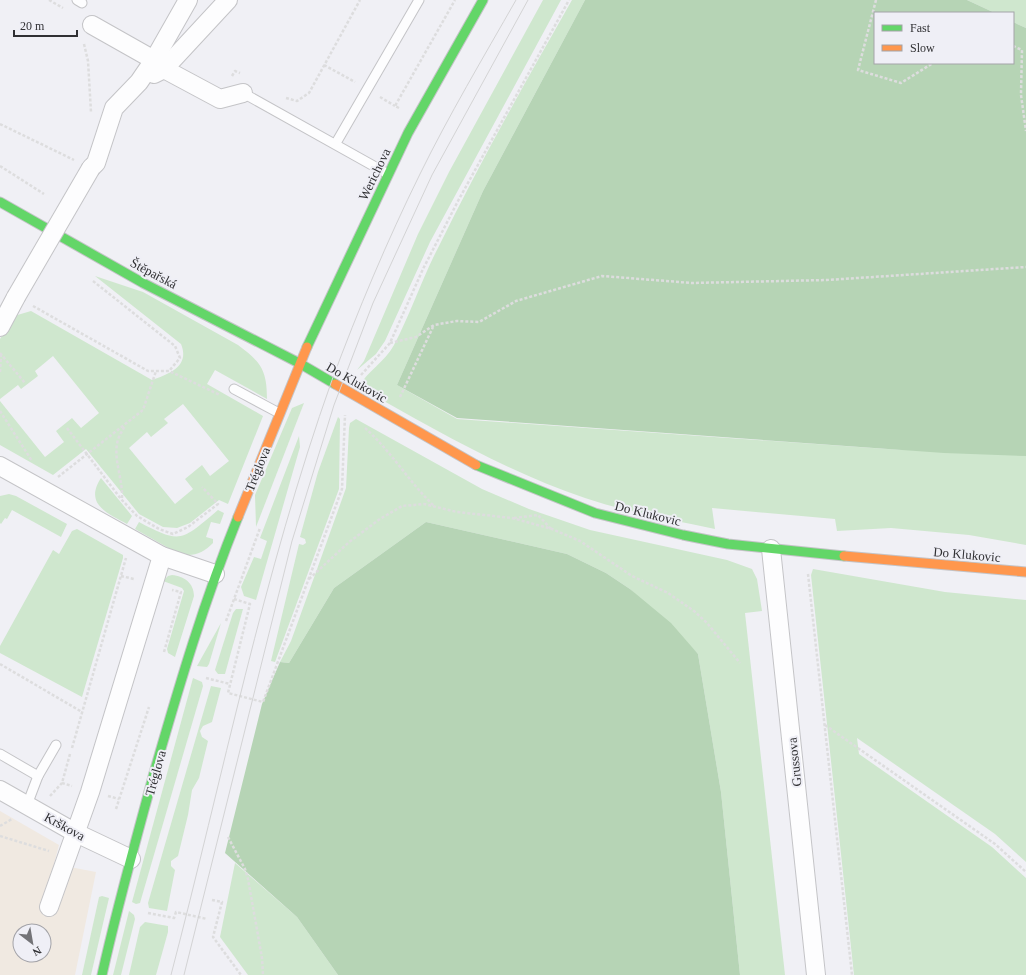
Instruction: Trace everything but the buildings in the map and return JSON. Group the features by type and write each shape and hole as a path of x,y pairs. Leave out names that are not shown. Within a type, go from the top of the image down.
{"street":[{"path":"159,65 188,0"},
{"path":"0,327 91,168 96,163 114,108 139,82 228,0"},
{"name":"Werichova","path":"299,363 408,133 483,0"},
{"path":"92,25 220,99 243,93"},
{"name":"Štěpařská","path":"0,202 144,283 299,363"},
{"name":"Do Klukovic","path":"299,363 390,417 500,476 595,513 683,535 771,549 1026,572"},
{"name":"Tréglova","path":"102,975 106,951 183,671 215,574 299,363"},
{"path":"0,466 162,556 215,574"},
{"name":"Grussova","path":"771,549 816,975"},
{"path":"49,907 74,832 90,792 162,556"},
{"name":"Krškova","path":"14,798 74,832 131,859"}],"lane":[{"path":"336,143 419,0"},
{"path":"243,93 336,143 388,174"},
{"path":"234,389 279,413"},
{"path":"14,798 38,776 56,745"},
{"path":"0,754 38,776"}],"path":[{"path":"282,97 297,101 309,93 360,0"},
{"path":"234,599 250,604 228,693 263,702 342,489 345,409 360,375 390,343 423,269 458,201 569,0"},
{"path":"876,0 858,70 901,83 931,64"},
{"path":"91,120 88,61 84,44 92,25"},
{"path":"1014,46 1022,50 1021,94 1026,131"},
{"path":"220,99 235,71 242,75"},
{"path":"0,124 91,168"},
{"path":"0,166 44,194"},
{"path":"390,343 416,337 434,326 457,321 479,322 516,301 602,276 692,283 827,280 1026,267"},
{"path":"93,281 175,346 180,358 169,371"},
{"path":"16,297 148,371 169,371 226,398 234,389"},
{"path":"390,417 434,326"},
{"path":"0,372 1,354"},
{"path":"1,354 25,382"},
{"path":"54,481 143,410 156,371"},
{"path":"0,411 36,467"},
{"path":"361,424 380,442 421,493 435,506"},
{"path":"122,499 122,486 116,452 117,442 125,425"},
{"path":"67,428 137,516 159,529 173,534 188,527 218,504 202,487"},
{"path":"307,581 348,543 380,519 402,506 424,504 457,512 512,518 552,529 580,541 632,576 668,593 707,623 740,663"},
{"path":"512,518 538,515 552,529"},
{"path":"226,621 260,528"},
{"path":"806,552 852,975"},
{"path":"119,799 62,783 128,555"},
{"path":"121,576 136,580"},
{"path":"163,656 180,592 168,589"},
{"path":"0,664 82,712"},
{"path":"206,678 230,684"},
{"path":"116,809 145,716 151,703"},
{"path":"825,724 995,844 1026,872"},
{"path":"0,826 13,818"},
{"path":"0,836 52,852"},
{"path":"228,837 245,869 248,879 261,951 263,975"},
{"path":"212,900 222,902 213,937 241,975"},
{"path":"148,913 174,918 176,912 207,919"}],"shaded area":[{"path":"0,811 59,845 54,864 96,872 75,975 0,975"}],"green space":[{"path":"543,0 561,0 430,242 385,341 376,354 357,370 364,361 418,234 449,172"},
{"path":"572,0 585,0 483,191 397,385 457,419 887,449 1026,455 1026,545 969,535 891,528 837,531 835,519 712,508 715,529 633,512 585,498 526,475 469,448 359,387 362,381 386,356 394,345 406,321 427,270 471,184"},
{"path":"585,0 967,0 993,12 874,12 874,64 1014,64 1014,22 1026,28 1026,456 944,453 457,418 397,385 483,191"},
{"path":"967,0 1026,0 1026,28 1014,22 1014,12 993,12"},
{"path":"95,276 143,292 238,345 257,362 261,368 266,381 267,399 215,370 207,384 263,416 228,504 219,500 190,523 177,528 163,527 139,514 86,449 53,475 0,445 0,401 45,457 64,442 56,431 72,418 81,428 99,413 53,356 35,371 38,376 21,389 18,385 0,399 0,339 14,316 31,311 152,380 177,368 183,358 181,344","holes":["183,404 229,461 210,476 202,465 185,479 193,489 175,504 129,448 147,432 151,437 168,423 164,419"]},
{"path":"304,403 256,527 255,495 292,408"},
{"path":"338,417 340,419 339,489 275,662 271,661 299,544 303,545 306,543 305,539 300,537 318,472"},
{"path":"356,419 482,489 529,509 590,530 727,560 752,569 757,579 762,611 745,613 785,975 740,975 721,792 698,654 630,589 606,573 567,554 426,522 334,588 289,663 280,662 291,641 346,488 349,428 350,423"},
{"path":"299,436 300,447 256,600 244,596 241,587 254,557 261,559 267,541 260,538"},
{"path":"101,478 132,516 127,524 112,516 100,507 96,501 96,487"},
{"path":"9,494 16,496 67,524 61,537 12,510 7,519 5,518 1,524 0,496"},
{"path":"218,510 224,513 220,524 211,522 206,537 213,539 213,543 202,552 194,554 179,554 135,529 139,522 164,534 181,536 197,528"},
{"path":"426,522 567,554 606,573 630,589 671,623 698,654 721,792 740,975 338,975 297,917 225,853 262,704 280,662 289,663 334,588"},
{"path":"77,529 123,555 82,697 0,653 0,646 53,550 59,554 72,531"},
{"path":"813,569 945,592 1026,600 1026,862 995,834 857,738 859,754 992,847 1026,878 1026,975 854,975 811,575"},
{"path":"172,575 188,581 194,591 194,596 175,657 168,653 167,649 184,591 182,588 163,581 168,576"},
{"path":"236,609 243,609 225,674 218,674 215,670 233,613"},
{"path":"221,623 209,664 207,667 197,666"},
{"path":"193,678 202,682 203,686 140,903 136,904 132,902"},
{"path":"211,686 221,688 212,722 203,726 200,731 202,737 208,741 199,778 192,790 188,815 178,856 171,861 171,866 175,870 167,911 149,908 148,903"},
{"path":"235,863 297,917 338,975 248,975 220,937"},
{"path":"102,896 109,898 91,975 82,975 99,897"},
{"path":"129,911 134,915 135,919 121,975 113,975"},
{"path":"145,922 168,926 168,932 156,975 129,975 140,927"}],"tram line":[{"path":"171,975 264,601 307,453 332,380 373,276 420,174 454,108 516,0"},
{"path":"184,975 292,541 334,405 373,303 432,175 528,0"}],"traffic: fast":[{"path":"307,347 408,133 483,0"},
{"path":"0,202 143,283 299,363 335,384"},
{"path":"476,465 595,513 683,535 728,544 844,556"},
{"path":"102,975 127,874 173,708 203,612 238,517"}],"traffic: slow":[{"path":"238,517 307,347"},
{"path":"335,384 476,465"},
{"path":"844,556 1026,572"}]}
